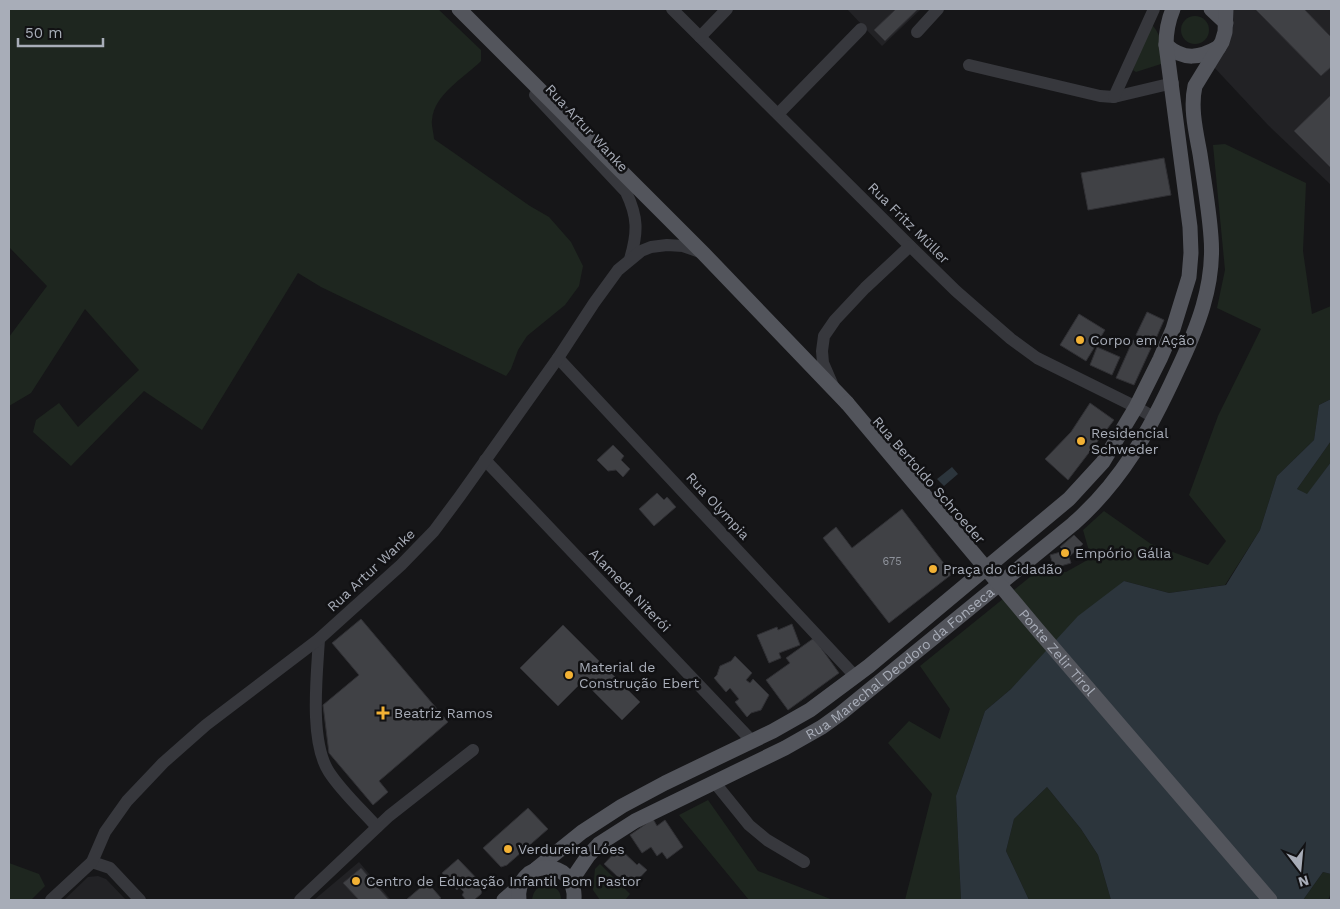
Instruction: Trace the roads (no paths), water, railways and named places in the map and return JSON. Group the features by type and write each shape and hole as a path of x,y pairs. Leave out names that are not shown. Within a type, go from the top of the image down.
{"main road":[{"name":"Ponte Zelir Tirol","path":"459,9 703,253 834,388 848,407 1270,900"},
{"name":"Rua Marechal Deodoro da Fonseca","path":"504,900 520,893 526,876 582,832 622,806 794,720 830,696 1069,499 1103,462 1136,407 1173,329 1189,277 1191,253 1190,226 1176,124 1173,83 1166,45 1166,31 1170,11"},
{"name":"Rua Marechal Deodoro da Fonseca","path":"576,893 588,856 599,844 635,821 662,807 800,740 840,714 1092,507 1119,476 1155,418 1205,305 1210,274 1211,240 1193,103 1195,86 1219,47 1225,32 1219,12"},
{"path":"1166,45 1174,52 1192,56 1203,55 1219,47"},
{"path":"1103,462 1119,476"},
{"path":"650,791 662,807"},
{"path":"536,869 556,868 564,873 576,893"}],"street":[{"name":"Rua Fritz Müller","path":"672,9 910,246 986,318 1037,358 1155,418"},
{"path":"700,36 727,9"},
{"path":"917,32 938,9"},
{"path":"1114,97 1154,9"},
{"path":"778,114 861,29"},
{"name":"Rua Artur Wanke","path":"482,31 526,85 626,192 632,205 636,227 636,237 630,259"},
{"path":"969,65 1100,96 1114,97 1173,83"},
{"name":"Rua Artur Wanke","path":"92,862 106,832 127,801 163,763 206,725 319,638 401,565 434,531 558,358 618,270 641,251 651,248 667,245 682,246 703,253"},
{"path":"834,388 823,363 824,336 835,320 865,288 910,246"},
{"name":"Rua Olympia","path":"558,358 855,676"},
{"name":"Rua Bertoldo Schroeder","path":"848,407 985,569"},
{"name":"Alameda Niterói","path":"485,460 752,742"},
{"path":"319,638 316,715 319,745 323,760 337,783 378,827"},
{"path":"300,900 378,827 473,750"},
{"path":"715,782 749,825 767,840 804,862"},
{"path":"51,900 92,862 110,868 140,900"}],"place":[{"name":"Corpo em Ação","path":"1080,340"},
{"name":"Residencial Schweder","path":"1081,441"},
{"name":"Empório Gália","path":"1065,553"},
{"name":"Praça do Cidadão","path":"933,569"},
{"name":"Material de Construção Ebert","path":"569,675"},
{"name":"Beatriz Ramos","path":"383,713"},
{"name":"Verdureira Lóes","path":"508,849"},
{"name":"Centro de Educação Infantil Bom Pastor","path":"356,881"}]}
